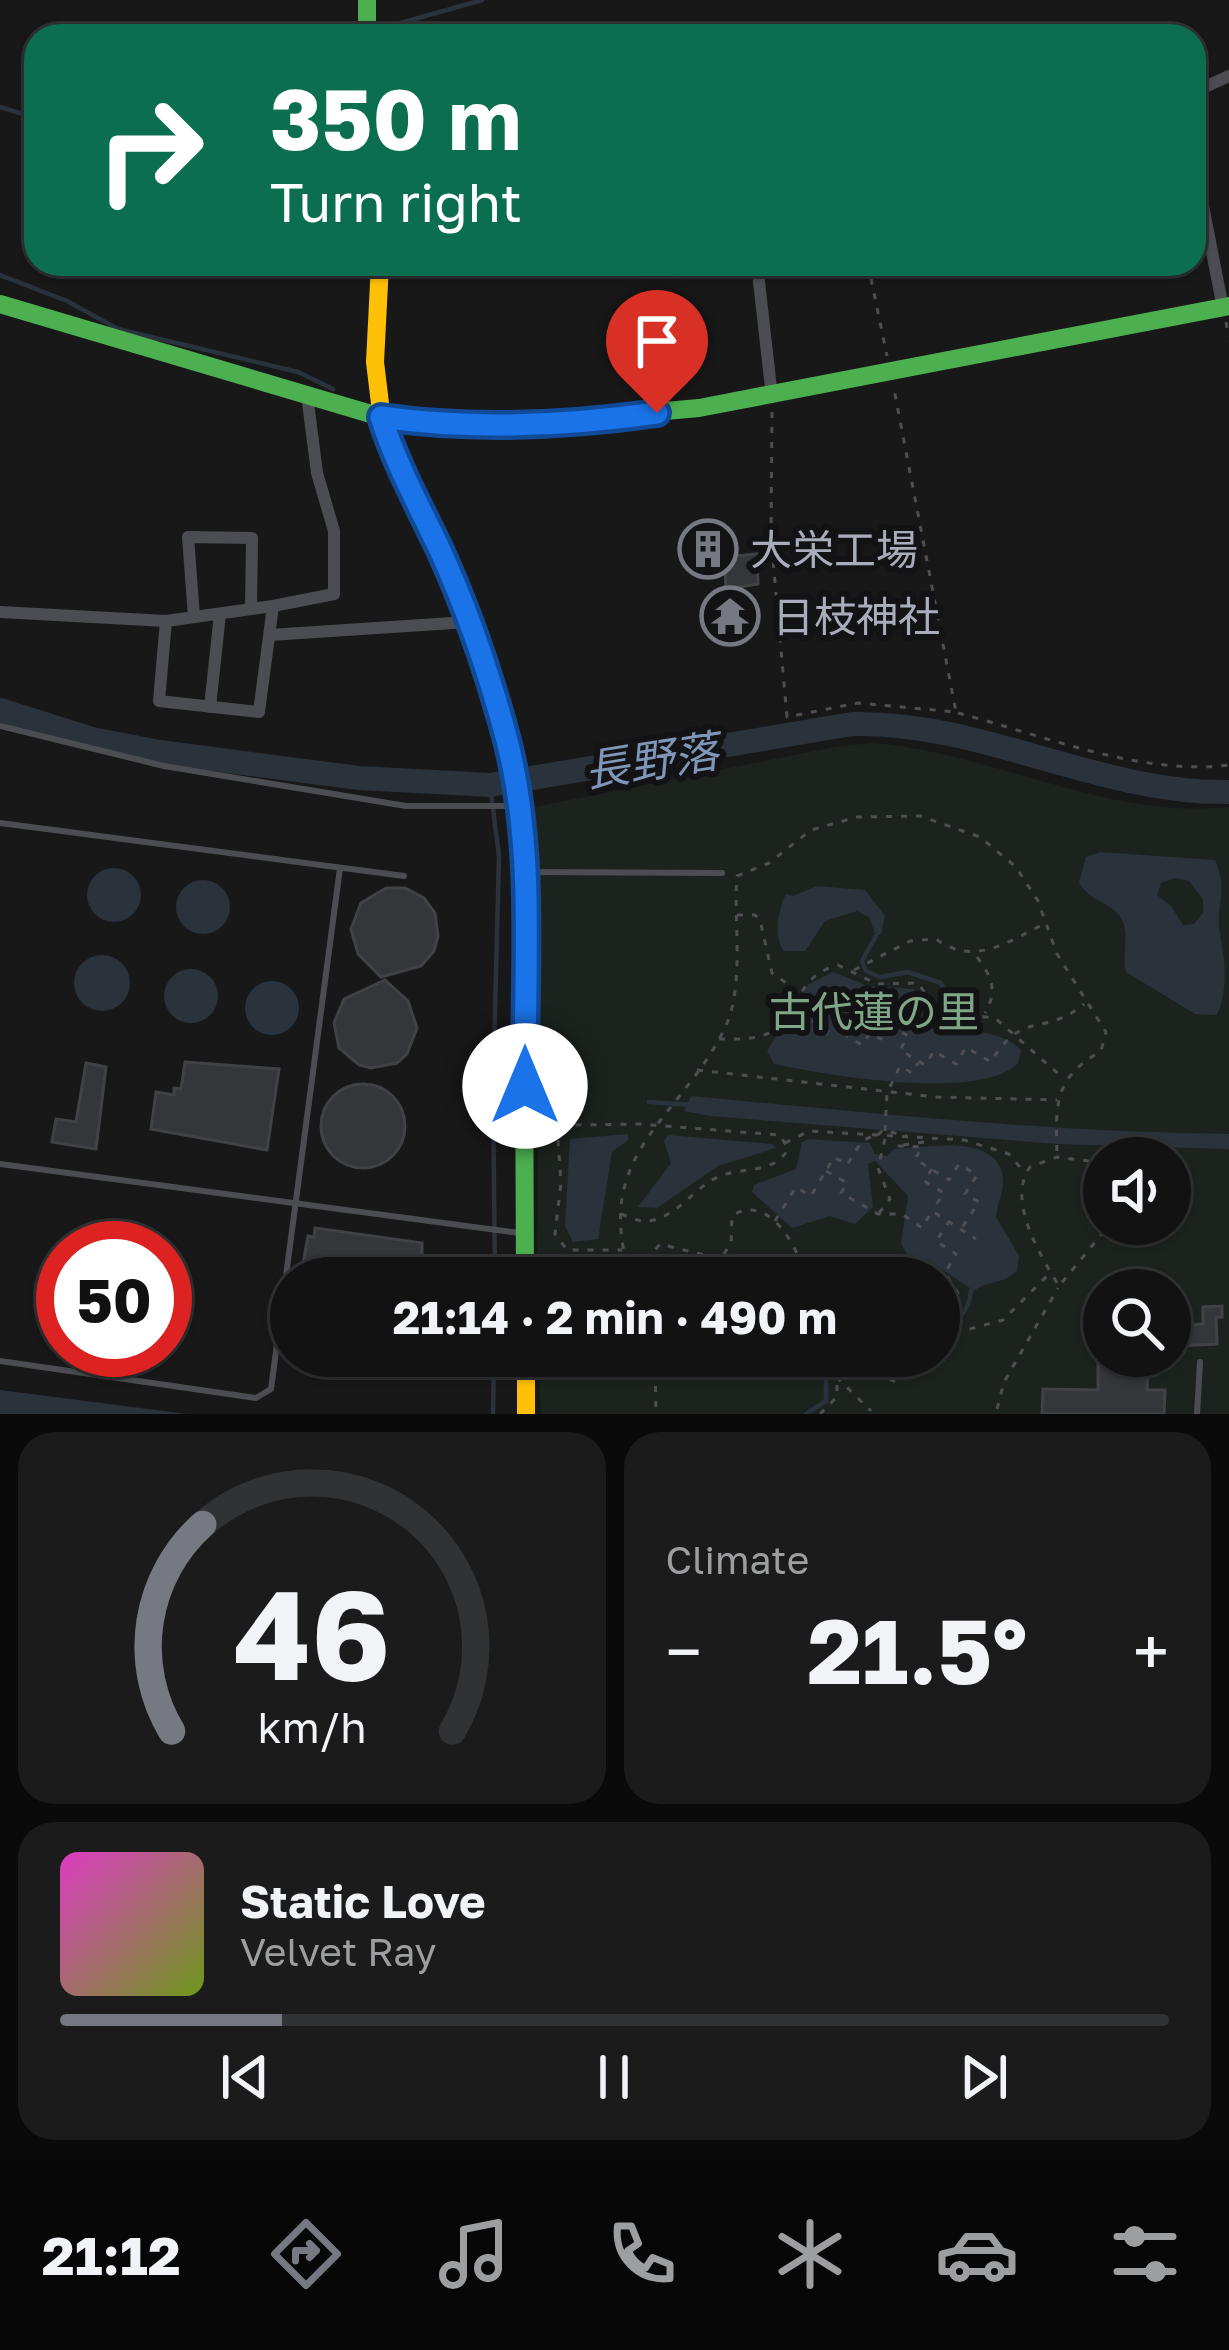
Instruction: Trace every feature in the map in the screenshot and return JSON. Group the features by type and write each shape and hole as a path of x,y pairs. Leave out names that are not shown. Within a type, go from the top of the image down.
{"street":[{"path":"0,304 381,417 416,422 580,424 772,397 1226,307 1206,215"},
{"path":"379,276 374,342 381,417 393,455 442,555 468,622 512,760 513,804 524,872 525,1257"},
{"path":"758,276 772,397"},
{"path":"0,612 166,621 334,594 334,531 317,473 307,395"},
{"path":"194,617 188,537 252,538 251,609"},
{"path":"166,621 160,701 260,712 273,606"},
{"path":"210,707 220,614"},
{"path":"270,635 468,622"},
{"path":"526,1377 526,1414"}],"lane":[{"path":"0,727 164,766 406,806 487,809 513,804"},
{"path":"0,823 404,876"},
{"path":"0,1361 256,1397 272,1388 340,868"},
{"path":"524,872 722,873"},
{"path":"0,1164 525,1233"},
{"path":"1197,1414 1200,1362"}],"path":[{"path":"870,276 956,712"},
{"path":"772,397 771,536 787,717 858,703 956,712 1131,758 1229,765"},
{"path":"625,1257 621,1214 630,1168 655,1124 718,1039 731,1009 737,876 769,863 797,837 857,817 902,813 964,830 1001,852 1038,901 1057,954 1106,1032 1105,1043 1065,1080 1059,1100 1058,1157"},
{"path":"735,915 755,915 760,920 772,973 818,1015 811,1027 825,1036 839,1011 856,1021 847,1036 862,1045 870,1033 881,1039 899,1008 911,1015 917,1004"},
{"path":"976,955 1046,923"},
{"path":"852,971 923,938 976,955 988,971 994,993 984,1015"},
{"path":"718,1039 767,1034 777,1028 823,969 838,965 878,984 918,983 938,1012 995,1018 1065,1080"},
{"path":"889,1025 908,1036 900,1050 926,1065 934,1051 956,1064 966,1047 991,1062 1004,1039 1021,1026 1060,1022 1087,1001"},
{"path":"878,1214 890,1199 879,1163 887,1093 900,1066 912,1073 919,1061"},
{"path":"695,1070 887,1093 1059,1100"},
{"path":"598,1135 599,1124"},
{"path":"621,1214 650,1221 716,1178 767,1167 783,1158 785,1143 780,1135 655,1124 572,1125 563,1130 558,1140 555,1234 572,1252 623,1250"},
{"path":"709,1138 710,1129"},
{"path":"785,1143 809,1131 875,1136"},
{"path":"885,1131 922,1148 915,1159 949,1180 959,1164 977,1175 965,1194 979,1202 962,1229"},
{"path":"774,1222 796,1187 811,1196 834,1157 847,1165 862,1141 885,1131 989,1144 1017,1161 1025,1173 1030,1231 1059,1286"},
{"path":"896,1139 908,1137"},
{"path":"896,1139 923,1143 926,1138"},
{"path":"1025,1173 1058,1157 1083,1160"},
{"path":"826,1171 847,1184 841,1193 871,1211 905,1217 922,1228 944,1192 924,1180 932,1169"},
{"path":"693,1181 698,1191"},
{"path":"560,1183 570,1185"},
{"path":"720,1257 729,1252 729,1228 738,1210 759,1212 774,1222 795,1244 799,1257"},
{"path":"932,1211 976,1238"},
{"path":"949,1221 936,1241 954,1257"},
{"path":"572,1252 575,1241"},
{"path":"652,1257 660,1244 704,1257"},
{"path":"997,1409 1004,1382 1059,1286 1093,1245"},
{"path":"960,1332 1003,1320 1051,1273"},
{"path":"655,1377 656,1414"},
{"path":"820,1414 837,1397 835,1377"},
{"path":"836,1377 871,1411"}],"green space":[{"name":"古代蓮の里","path":"874,743 963,759 1139,804 1229,807 1229,1414 541,1414 539,1377 960,1377 960,1257 537,1257 540,880 535,807"}],"shaded area":[{"path":"1100,852 1215,860 1221,881 1219,923 1225,974 1217,1015 1195,1014 1126,972 1123,922 1079,882 1086,857","holes":["1175,878 1189,881 1203,899 1203,913 1194,924 1183,925 1157,895 1161,883"]},
{"path":"114,868 133,876 141,895 133,914 114,922 95,914 87,895 95,876"},
{"path":"203,880 222,888 230,907 222,926 203,934 184,926 176,907 184,888"},
{"path":"817,886 865,890 885,916 881,934 876,936 869,917 857,911 825,921 805,951 784,951 778,923 786,894 793,896"},
{"path":"102,955 122,963 130,983 122,1003 102,1011 82,1003 74,983 82,963"},
{"path":"191,969 210,977 218,996 210,1015 191,1023 172,1015 164,996 172,977"},
{"path":"833,972 868,986 914,989 927,1024 936,1031 943,1026 947,1032 1005,1039 1021,1050 1018,1063 999,1075 938,1083 864,1079 774,1064 767,1051 809,984"},
{"path":"272,981 291,989 299,1008 291,1027 272,1035 253,1027 245,1008 253,989"},
{"path":"691,1096 1027,1126 1229,1134 1229,1149 1191,1148 1191,1137 1083,1137 1083,1145 1057,1144 684,1111"},
{"path":"628,1134 628,1140 612,1152 598,1239 573,1242 565,1226 570,1139"},
{"path":"668,1135 776,1148 718,1166 657,1208 638,1207 671,1163 664,1141"},
{"path":"802,1142 870,1143 875,1154 887,1156 894,1149 941,1146 989,1154 1003,1179 996,1217 1019,1256 1017,1271 974,1291 960,1282 960,1257 908,1255 901,1244 908,1196 875,1161 868,1164 873,1207 855,1224 830,1216 792,1228 752,1192 754,1185 796,1169"},
{"path":"0,1390 187,1414 0,1414"}],"building":[{"name":"大栄工場","path":"722,534 725,557 691,559 692,541"},
{"path":"757,554 758,584 739,587 748,608 737,626 715,623 717,602 726,600 725,557"},
{"path":"386,888 405,888 424,898 435,913 438,936 434,951 421,966 381,977 358,954 351,929 361,903"},
{"path":"385,980 408,1001 417,1028 407,1054 397,1063 371,1068 359,1065 339,1048 334,1023 344,999"},
{"path":"185,1062 279,1069 267,1150 151,1129 156,1092 174,1095 174,1088 181,1089"},
{"path":"86,1063 106,1067 96,1149 52,1142 56,1119 76,1122"},
{"path":"363,1084 392,1097 405,1126 392,1155 363,1168 334,1155 321,1126 334,1097"},
{"path":"315,1228 422,1243 422,1257 304,1257 308,1236 314,1237"},
{"path":"1222,1306 1222,1317 1216,1317 1217,1344 1191,1345 1191,1325 1203,1324 1203,1307"},
{"path":"1098,1377 1147,1377 1147,1390 1165,1390 1164,1414 1042,1414 1043,1389 1098,1390"}],"waterway":[{"path":"397,24 482,0"},
{"path":"0,107 24,114"},
{"path":"0,275 67,301 118,329 298,372 333,389"},
{"name":"長野落","path":"0,710 92,739 159,752 359,778 490,785 852,724 900,726 1134,782 1229,792"},
{"path":"490,785 499,856 495,1257"},
{"path":"876,936 862,961 866,971 880,977 908,972 941,983 949,1001 943,1026"},
{"path":"493,1089 518,1092"},
{"path":"529,1093 583,1097"},
{"path":"649,1102 691,1105"},
{"path":"960,1317 971,1290"},
{"path":"493,1414 494,1377"},
{"path":"806,1414 826,1401 826,1377"}],"traffic: fast":[{"path":"367,0 367,24"},
{"path":"0,304 381,417 508,425 699,408 1229,306"},
{"path":"524,1045 525,1257"}],"traffic: slow":[{"path":"379,276 375,362 382,420 471,628 513,779 524,857 524,1045"},
{"path":"526,1377 526,1414"}],"place":[{"name":"大栄工場","path":"708,549"},
{"name":"日枝神社","path":"730,616"}],"route":[{"path":"525,1086 524,857 512,760 468,622 442,555 393,455 381,417 416,422 580,424 657,413"}]}
